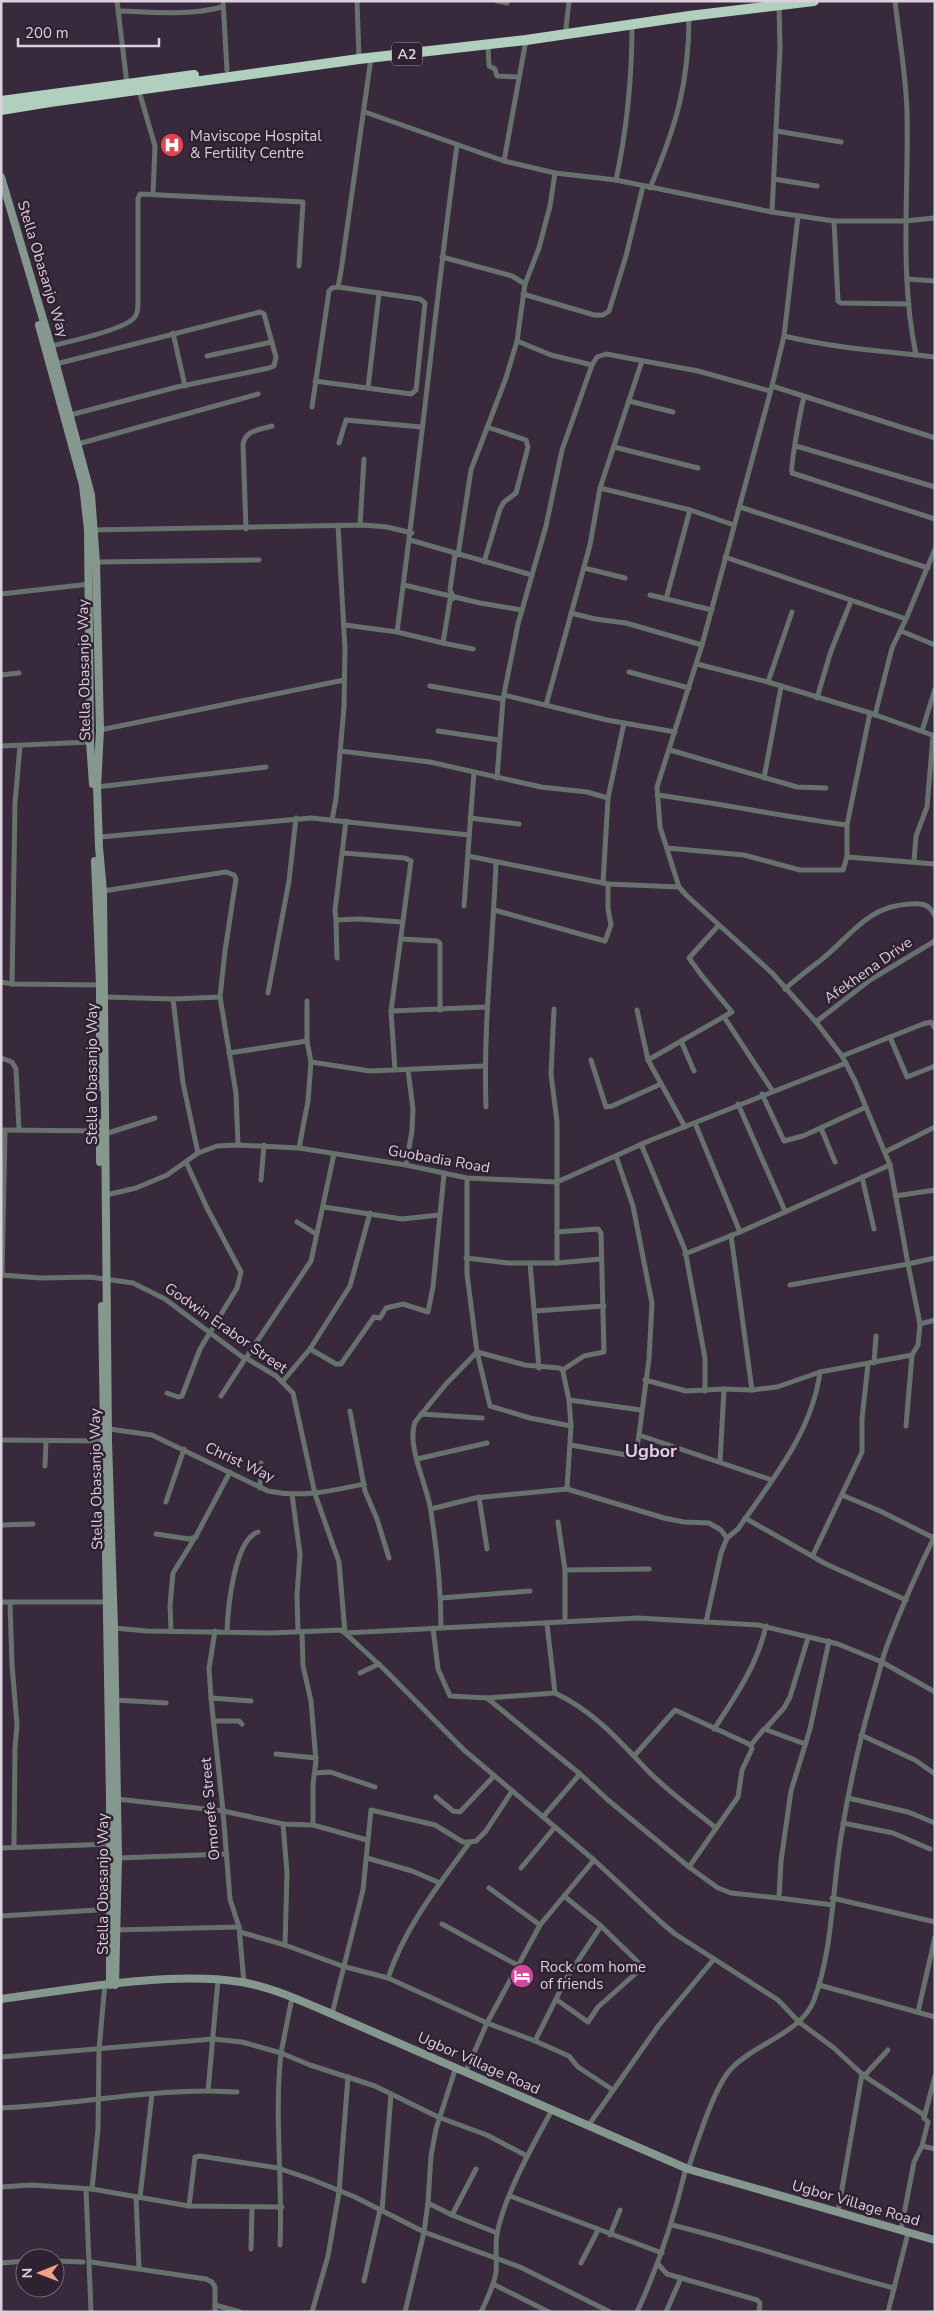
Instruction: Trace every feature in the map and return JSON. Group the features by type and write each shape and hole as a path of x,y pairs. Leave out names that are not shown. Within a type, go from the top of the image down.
{"highway":[{"name":"A2","path":"1,110 566,28 770,4 814,1"},
{"name":"A2","path":"1,101 227,70 371,58 526,40 770,4"}],"street":[{"path":"117,1 127,84"},
{"path":"357,1 359,58"},
{"path":"497,1 507,3"},
{"path":"566,28 568,1"},
{"path":"894,1 907,110 905,221 907,279 911,332 916,355"},
{"path":"118,11 186,14 198,13 222,4 227,70"},
{"path":"770,4 777,131 772,212"},
{"path":"650,188 671,137 683,95 689,47 689,16"},
{"path":"616,180 625,138 631,77 632,25"},
{"path":"504,161 526,40"},
{"path":"488,44 489,66 495,69 497,76 519,78"},
{"path":"338,287 365,112 371,58"},
{"path":"139,91 156,146 154,194"},
{"path":"365,112 504,161 555,173 616,180 772,212 834,221 905,221 935,218"},
{"path":"777,131 841,142"},
{"path":"397,632 412,533 421,427 457,144"},
{"path":"454,598 450,590 471,470 517,341 525,284 539,248 550,206 555,173"},
{"name":"Stella Obasanjo Way","path":"1,177 52,346 91,495 92,530 96,562 100,730 97,787 100,837 97,852 103,891 102,985 105,997 103,1132 106,1195 104,1208 109,1430 106,1441 110,1602 114,1628 117,1798 114,1844 118,1858 110,1983"},
{"path":"774,179 817,186"},
{"path":"524,294 594,315 603,315 609,311 626,256 643,186"},
{"path":"52,346 118,327 133,320 136,316 138,303 138,199 140,194 303,202 300,266"},
{"path":"1,196 58,390 83,485 92,530 90,742 97,852 102,985 104,1208"},
{"path":"798,216 784,336 702,646 657,787 658,818 679,887 718,926 748,950 816,1022 846,1062 885,1152 890,1165 920,1324 918,1344 912,1355 906,1426"},
{"path":"834,221 838,301 840,303 910,304"},
{"path":"442,257 512,276 525,284"},
{"path":"907,279 935,280"},
{"path":"312,406 315,381 329,291 332,288 338,287 420,299 426,305 416,390 411,394 315,381"},
{"path":"368,388 379,293"},
{"path":"56,364 262,312 272,342 276,357 274,366 70,415"},
{"path":"173,333 185,386"},
{"path":"784,336 820,345 855,350 935,357"},
{"path":"517,341 551,355 592,365"},
{"path":"206,356 272,342"},
{"path":"497,778 504,697 522,610 546,526 562,450 592,365 597,357 606,354 698,371 771,388 935,438"},
{"path":"546,705 590,545 600,488 642,362"},
{"path":"78,444 258,394"},
{"path":"804,397 796,446 790,467 792,473 935,519"},
{"path":"629,401 673,412"},
{"path":"339,442 346,420 421,427"},
{"path":"246,529 244,437 248,433 272,426"},
{"path":"484,562 500,510 504,502 516,493 528,447 526,440 487,426"},
{"path":"796,446 935,487"},
{"path":"614,447 698,468"},
{"path":"360,525 364,458"},
{"path":"600,488 690,510 734,525"},
{"path":"740,507 928,568"},
{"path":"666,599 690,510"},
{"path":"332,820 340,751 344,680 345,624 338,525"},
{"path":"92,530 246,529 360,525 387,527 412,533"},
{"path":"410,540 532,575"},
{"path":"667,848 744,855 800,870 843,870 847,857 847,825 872,714 892,648 935,550"},
{"path":"725,557 906,619"},
{"path":"96,562 259,560"},
{"path":"584,568 625,578"},
{"path":"1,594 90,584"},
{"path":"404,585 454,598 522,610"},
{"path":"650,595 712,610"},
{"path":"443,643 450,600 454,598"},
{"path":"816,698 831,651 851,600"},
{"path":"768,682 792,612"},
{"path":"571,613 626,623 702,646"},
{"path":"345,624 397,632 473,649"},
{"path":"901,631 935,645"},
{"path":"696,664 768,682 872,714 934,736 927,807 916,836 914,861"},
{"path":"629,672 689,688"},
{"path":"1,675 19,673"},
{"path":"100,730 344,680"},
{"path":"430,686 504,697 675,732"},
{"path":"764,778 781,687"},
{"path":"922,731 935,689"},
{"path":"494,910 605,941 611,925 605,883 608,798 624,723"},
{"path":"438,731 500,740"},
{"path":"1,746 90,742"},
{"path":"12,984 15,803 20,746"},
{"path":"670,750 797,787 826,788"},
{"path":"340,751 430,762 541,787 587,792 608,798"},
{"path":"97,787 266,767"},
{"path":"464,906 474,772"},
{"path":"928,792 935,793"},
{"path":"657,795 703,801 779,816 847,825"},
{"path":"268,993 289,881 296,818"},
{"path":"100,837 296,818 346,821 469,835"},
{"path":"470,818 519,824"},
{"path":"337,958 335,910 346,821"},
{"path":"343,853 405,858 411,861 391,1011 395,1070"},
{"path":"468,856 605,883 679,887"},
{"path":"847,857 935,864"},
{"path":"486,1107 487,1007 496,862"},
{"path":"103,891 226,872 234,874 236,879 220,997 236,1092 238,1145"},
{"path":"785,988 804,971 821,960 865,919 882,909 903,904 923,904 929,906 935,916"},
{"path":"336,920 359,919 402,922"},
{"path":"648,1060 732,1012 689,958 718,926"},
{"path":"401,939 437,941 440,943 440,1010"},
{"name":"Afekhena Drive","path":"816,1022 870,980 935,941"},
{"path":"1,982 12,984 102,985"},
{"path":"105,997 173,999 220,997"},
{"path":"173,999 183,1083 198,1153"},
{"path":"299,1148 308,1100 311,1062 307,1041 306,1001"},
{"path":"391,1011 487,1007"},
{"path":"554,1010 551,1074 557,1122 557,1262"},
{"path":"637,1010 648,1060 685,1127"},
{"path":"724,1017 772,1090"},
{"path":"842,1056 933,1021 935,1028"},
{"path":"890,1037 907,1077 935,1066"},
{"path":"229,1053 307,1041"},
{"path":"681,1041 694,1071"},
{"path":"1,1058 12,1062 16,1069 19,1130"},
{"path":"591,1060 606,1107 661,1084"},
{"path":"311,1062 370,1070 485,1066"},
{"name":"Guobadia Road","path":"106,1195 136,1188 167,1175 198,1153 218,1146 238,1145 299,1148 406,1165 467,1178 557,1182 641,1144 846,1062"},
{"path":"406,1165 412,1131 413,1109 408,1070"},
{"path":"762,1094 784,1141 803,1136 866,1107"},
{"path":"738,1104 785,1211"},
{"path":"2,1276 3,1130 103,1132 155,1118"},
{"path":"695,1123 740,1232"},
{"path":"885,1152 935,1127"},
{"path":"820,1128 834,1162"},
{"path":"641,1144 685,1250 684,1254 700,1325 705,1358 705,1391"},
{"path":"261,1180 264,1145"},
{"path":"221,1396 310,1261 324,1207 334,1154"},
{"path":"571,1445 632,1456 636,1452 639,1435 649,1359 652,1303 633,1206 616,1156"},
{"path":"168,1392 178,1397 182,1396 209,1332 237,1288 242,1272 207,1208 186,1162"},
{"path":"684,1254 740,1232 890,1165"},
{"path":"310,1349 336,1364 340,1364 374,1317 380,1318 386,1308 403,1304 428,1312 433,1287 444,1174"},
{"path":"862,1177 874,1228"},
{"path":"467,1178 466,1258 477,1352 490,1406 530,1418 571,1426"},
{"path":"895,1196 935,1190"},
{"path":"324,1207 402,1219 439,1215"},
{"path":"282,1382 310,1349 350,1286 370,1213"},
{"path":"297,1222 316,1234"},
{"path":"557,1232 599,1229 601,1234 604,1352 584,1356 563,1370"},
{"path":"731,1235 752,1390"},
{"path":"466,1258 508,1263 601,1259"},
{"path":"790,1285 935,1258"},
{"path":"530,1263 539,1368"},
{"name":"Godwin Erabor Street","path":"2,1276 105,1279 133,1283 165,1299 246,1359 282,1382 293,1393 315,1494 338,1562 345,1633"},
{"path":"1,1440 68,1439 106,1441 105,1279"},
{"path":"535,1311 604,1306"},
{"path":"920,1324 935,1320"},
{"path":"813,1555 862,1452 862,1419 876,1336"},
{"path":"477,1352 539,1368 559,1368 563,1370"},
{"path":"441,1627 441,1598 431,1509 417,1459 413,1429 421,1414 446,1384 477,1352"},
{"path":"645,1380 686,1391 752,1390 777,1387 820,1372 912,1355"},
{"path":"563,1370 569,1400 571,1426 567,1489"},
{"path":"706,1622 721,1552 727,1538 738,1529 798,1439 810,1415 817,1392 820,1372"},
{"path":"720,1461 724,1389"},
{"path":"569,1400 641,1410"},
{"path":"350,1411 364,1484 378,1519 389,1558"},
{"path":"421,1414 482,1418"},
{"name":"Christ Way","path":"109,1430 152,1435 184,1449 260,1488 292,1494 315,1494 364,1484"},
{"path":"639,1435 772,1480"},
{"path":"45,1466 46,1440"},
{"path":"417,1459 487,1443"},
{"path":"166,1502 184,1449"},
{"path":"260,1488 261,1463"},
{"path":"171,1631 170,1605 173,1573 196,1536 230,1472"},
{"path":"431,1509 479,1497 567,1489 664,1518 684,1522 709,1523 721,1530 727,1538"},
{"path":"292,1494 300,1554 297,1595 300,1632 311,1701 316,1758 313,1825"},
{"path":"638,2312 672,2225 687,2169 710,2111 731,2069 809,2013 819,1985 833,1905 832,1898 843,1823 861,1735 882,1662 934,1536 842,1495"},
{"path":"479,1497 487,1549"},
{"path":"745,1518 848,1574 906,1600"},
{"path":"558,1522 565,1570 565,1622"},
{"path":"1,1525 33,1524"},
{"path":"227,1631 230,1594 240,1556 246,1540 252,1534 258,1532"},
{"path":"156,1534 189,1538 196,1536"},
{"path":"565,1570 650,1569"},
{"path":"441,1598 530,1591"},
{"path":"1,1602 110,1602 114,1844 114,1909 1,1916"},
{"path":"10,1602 12,1665 17,1725 14,1748 14,1847"},
{"path":"345,1633 638,1618 766,1626 808,1638 829,1641 882,1662 935,1692"},
{"path":"547,1624 555,1693"},
{"path":"714,1729 740,1690 757,1657 766,1626"},
{"path":"114,1628 171,1631 300,1632 341,1630 379,1664 438,1726 594,1860 663,1924 778,2000 799,2022 834,2048 863,2075 924,2115 926,2120 935,2123"},
{"path":"433,1628 438,1669 450,1696 486,1698 555,1693 570,1700 599,1720 646,1769 716,1828"},
{"name":"Omorefe Street","path":"215,1631 209,1668 211,1698 230,1899 240,1929 244,1983"},
{"path":"689,1868 738,1797 742,1770 752,1749 751,1745 762,1730 784,1708 790,1698 808,1638"},
{"path":"779,1898 781,1861 791,1791 805,1744 829,1641"},
{"path":"360,1674 379,1664"},
{"path":"211,1698 252,1700"},
{"path":"486,1698 580,1774 689,1868 718,1888 731,1893 833,1905"},
{"path":"115,1700 166,1703"},
{"path":"634,1755 675,1710 751,1745"},
{"path":"214,1720 239,1721 242,1724"},
{"path":"765,1729 805,1744"},
{"path":"861,1735 915,1760 935,1774"},
{"path":"276,1754 316,1758"},
{"path":"315,1773 330,1772 375,1787"},
{"path":"543,1817 580,1774"},
{"path":"436,1797 453,1811 460,1812 494,1776"},
{"path":"332,2014 342,1966 363,1890 367,1858 369,1812 373,1809 434,1825 463,1842 470,1842 476,1841 486,1831 512,1791"},
{"path":"117,1798 223,1811 283,1824 313,1825 367,1840"},
{"path":"848,1798 908,1812 935,1823"},
{"path":"843,1823 893,1833 930,1849"},
{"path":"283,1824 287,1873 285,1945"},
{"path":"522,1868 555,1827"},
{"path":"388,1978 396,1954 416,1917 470,1842"},
{"path":"1,1848 114,1844"},
{"path":"118,1858 227,1854"},
{"path":"367,1858 412,1871 440,1884"},
{"path":"466,2072 487,2023 540,1925 594,1860"},
{"path":"489,1888 540,1925"},
{"path":"556,2000 588,2022 598,2007 643,1967 601,1926 564,1896"},
{"path":"832,1898 935,1922"},
{"path":"442,1924 519,1966"},
{"path":"535,2041 566,1979 601,1926"},
{"path":"114,1930 240,1929 342,1966 388,1978 487,2023 535,2041 568,2056 578,2066 612,2090"},
{"path":"918,2012 935,1937"},
{"path":"588,2126 659,2026 714,1959"},
{"path":"208,2091 218,1980"},
{"name":"Ugbor Village Road","path":"1,1994 150,1981 218,1980 244,1983 292,1998 332,2014 687,2169 935,2240"},
{"path":"91,2312 89,2189 98,2129 99,2050 110,1983"},
{"name":"Ugbor Village Road","path":"1,1999 110,1983"},
{"path":"819,1985 935,2018"},
{"path":"280,2244 282,2208 278,2168 278,2080 281,2053 292,1998"},
{"path":"1,2058 213,2039 242,2042 281,2053 391,2094 438,2117 487,2134 527,2156"},
{"path":"838,2212 863,2075 888,2050"},
{"path":"405,2312 424,2232 431,2156 438,2117 456,2067"},
{"path":"888,2312 905,2231 914,2162 922,2146 935,2076"},
{"path":"312,2312 328,2256 339,2192 348,2077"},
{"path":"1,2108 152,2094 208,2091 237,2092"},
{"path":"139,2268 138,2197 152,2094"},
{"path":"364,2281 381,2210 391,2094"},
{"path":"481,2312 493,2284 496,2271 497,2233 510,2196 527,2156 552,2110"},
{"path":"922,2146 935,2149"},
{"path":"188,2206 195,2158 200,2156 278,2168 381,2210 424,2232 520,2267 610,2312"},
{"path":"452,2215 476,2169"},
{"path":"1,2187 31,2185 89,2189 188,2206 282,2208"},
{"path":"510,2196 662,2253"},
{"path":"428,2203 497,2233"},
{"path":"251,2249 252,2208"},
{"path":"610,2235 620,2210"},
{"path":"672,2225 744,2243 793,2261 894,2288"},
{"path":"581,2263 598,2230"},
{"path":"1,2262 15,2261"},
{"path":"65,2261 83,2262"},
{"path":"90,2262 139,2268 212,2282 216,2305 215,2312"},
{"path":"658,2264 663,2271 681,2278 757,2300 760,2303 759,2312"},
{"path":"666,2312 681,2278"},
{"path":"493,2284 549,2312"},
{"path":"216,2305 240,2312"}],"shaded area":[{"name":"Maviscope Hospital & Fertility Centre","path":"183,139 184,150 160,151 159,141"}],"place":[{"name":"Maviscope Hospital & Fertility Centre","path":"172,145"},
{"name":"Rock com home of friends","path":"522,1976"}],"district":[{"name":"Ugbor","path":"651,1451"}]}
